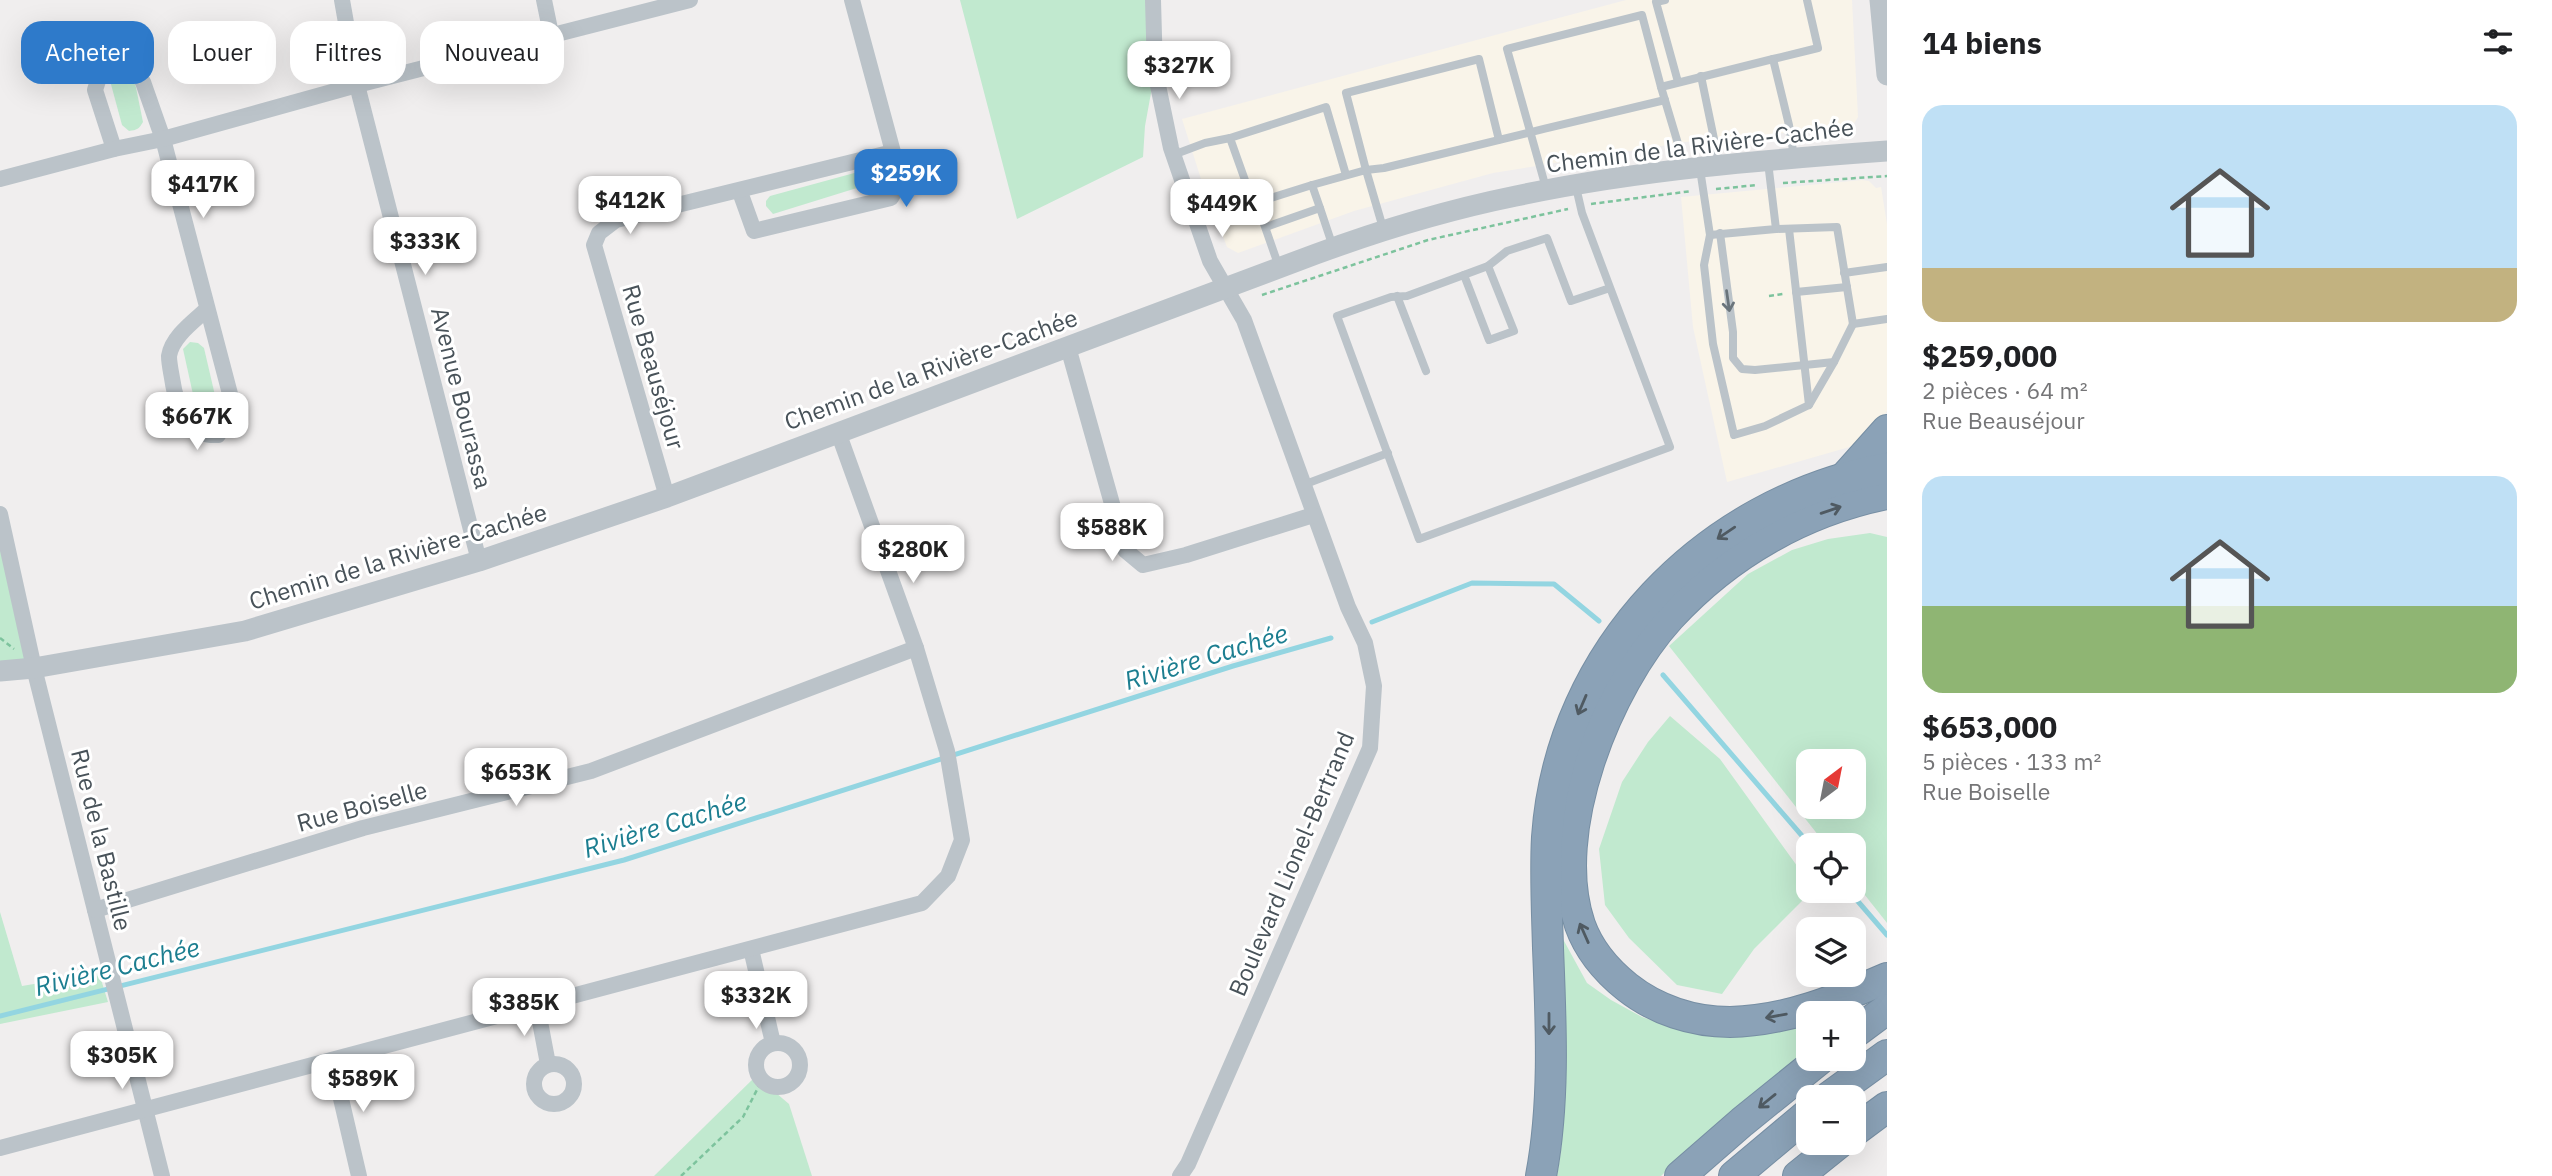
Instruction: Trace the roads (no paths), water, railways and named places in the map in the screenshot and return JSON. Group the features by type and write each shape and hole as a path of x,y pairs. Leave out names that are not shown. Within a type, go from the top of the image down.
{"highway":[{"path":"1844,477 1887,430"},
{"path":"1541,1176 1549,1090 1547,834 1561,763 1588,690 1623,631 1657,590 1697,554 1770,505 1844,477 1887,468"},
{"path":"1881,500 1815,516 1750,549 1707,580 1662,627 1632,668 1591,756 1576,820 1573,883 1580,926 1599,959 1638,996 1672,1013 1729,1022 1774,1017 1801,1012 1887,978"},
{"path":"1866,1024 1887,1009"},
{"path":"1846,1085 1887,1055"},
{"path":"1680,1176 1805,1071"},
{"path":"1866,1122 1887,1107"},
{"path":"1734,1176 1796,1124"},
{"path":"1798,1176 1824,1155"}],"street":[{"name":"Avenue Bourassa","path":"342,0 356,85 479,561"},
{"path":"544,0 548,21"},
{"path":"564,31 690,0"},
{"path":"740,192 754,231 891,198 897,187 892,152 852,0"},
{"name":"Boulevard Lionel-Bertrand","path":"1153,0 1155,71 1173,155 1210,261 1244,320 1313,515 1348,607 1365,643 1374,686 1370,748 1188,1164 1180,1176"},
{"path":"1880,0 1887,75"},
{"path":"114,149 95,90 104,62 114,57 132,66 143,82 163,139 234,409 218,435 205,436 190,426 176,402 169,355 181,333 206,310"},
{"path":"0,179 163,139 420,68"},
{"name":"Chemin de la Rivière-Cachée","path":"0,671 27,661 245,631 479,561 667,496 1279,267 1383,230 1441,214 1576,184 1702,168 1887,151"},
{"name":"Rue Beauséjour","path":"667,496 594,245 599,233 616,220 740,192 892,152"},
{"path":"1068,347 1125,550 1143,565 1186,555 1313,515"},
{"path":"0,1148 922,903 948,876 962,840 947,751 916,648 838,432"},
{"name":"Rue de la Bastille","path":"0,514 27,661 95,910 162,1176"},
{"name":"Rue Boiselle","path":"95,910 363,828 590,771 916,648"},
{"path":"751,949 774,1043"},
{"path":"537,1006 548,1064"},
{"path":"774,1043 789,1045 800,1063 799,1071 790,1083 783,1086 768,1084 762,1080 756,1068 762,1049 774,1043"},
{"path":"332,1060 359,1176"}],"lane":[{"path":"1665,0 1656,2 1678,82"},
{"path":"1661,87 1818,48 1807,0"},
{"path":"1546,190 1528,133 1507,49 1642,15 1665,100 1702,168"},
{"path":"1383,230 1346,93 1479,59 1499,140"},
{"path":"1773,59 1789,125 1794,160"},
{"path":"1701,76 1702,168 1710,235 1704,265 1713,344 1734,436 1765,426 1809,405 1853,324 1837,227 1710,235"},
{"path":"1194,216 1251,197 1271,198 1366,170 1384,168 1665,100"},
{"path":"1173,155 1326,107 1346,175"},
{"path":"1230,138 1279,267"},
{"path":"1768,162 1776,229"},
{"path":"1576,184 1583,213 1670,447 1419,539 1337,316 1397,296 1407,296 1464,275 1488,266 1507,251 1547,238 1571,301 1610,288"},
{"path":"1312,185 1333,248"},
{"path":"1266,227 1320,208"},
{"path":"1789,229 1809,405"},
{"path":"1720,233 1735,364 1747,371 1834,362"},
{"path":"1464,275 1489,340 1514,331 1488,266"},
{"path":"1844,273 1887,267"},
{"path":"1796,292 1847,286"},
{"path":"1397,296 1426,371"},
{"path":"1853,324 1887,319"},
{"path":"1303,485 1388,453"}],"waterway":[{"name":"Rivière Cachée","path":"1372,622 1472,583 1554,584 1599,621"},
{"name":"Rivière Cachée","path":"0,1016 624,860 1233,666 1331,638"},
{"name":"Rivière Cachée","path":"1663,675 1800,833"},
{"name":"Rivière Cachée","path":"1859,903 1887,935"}]}
